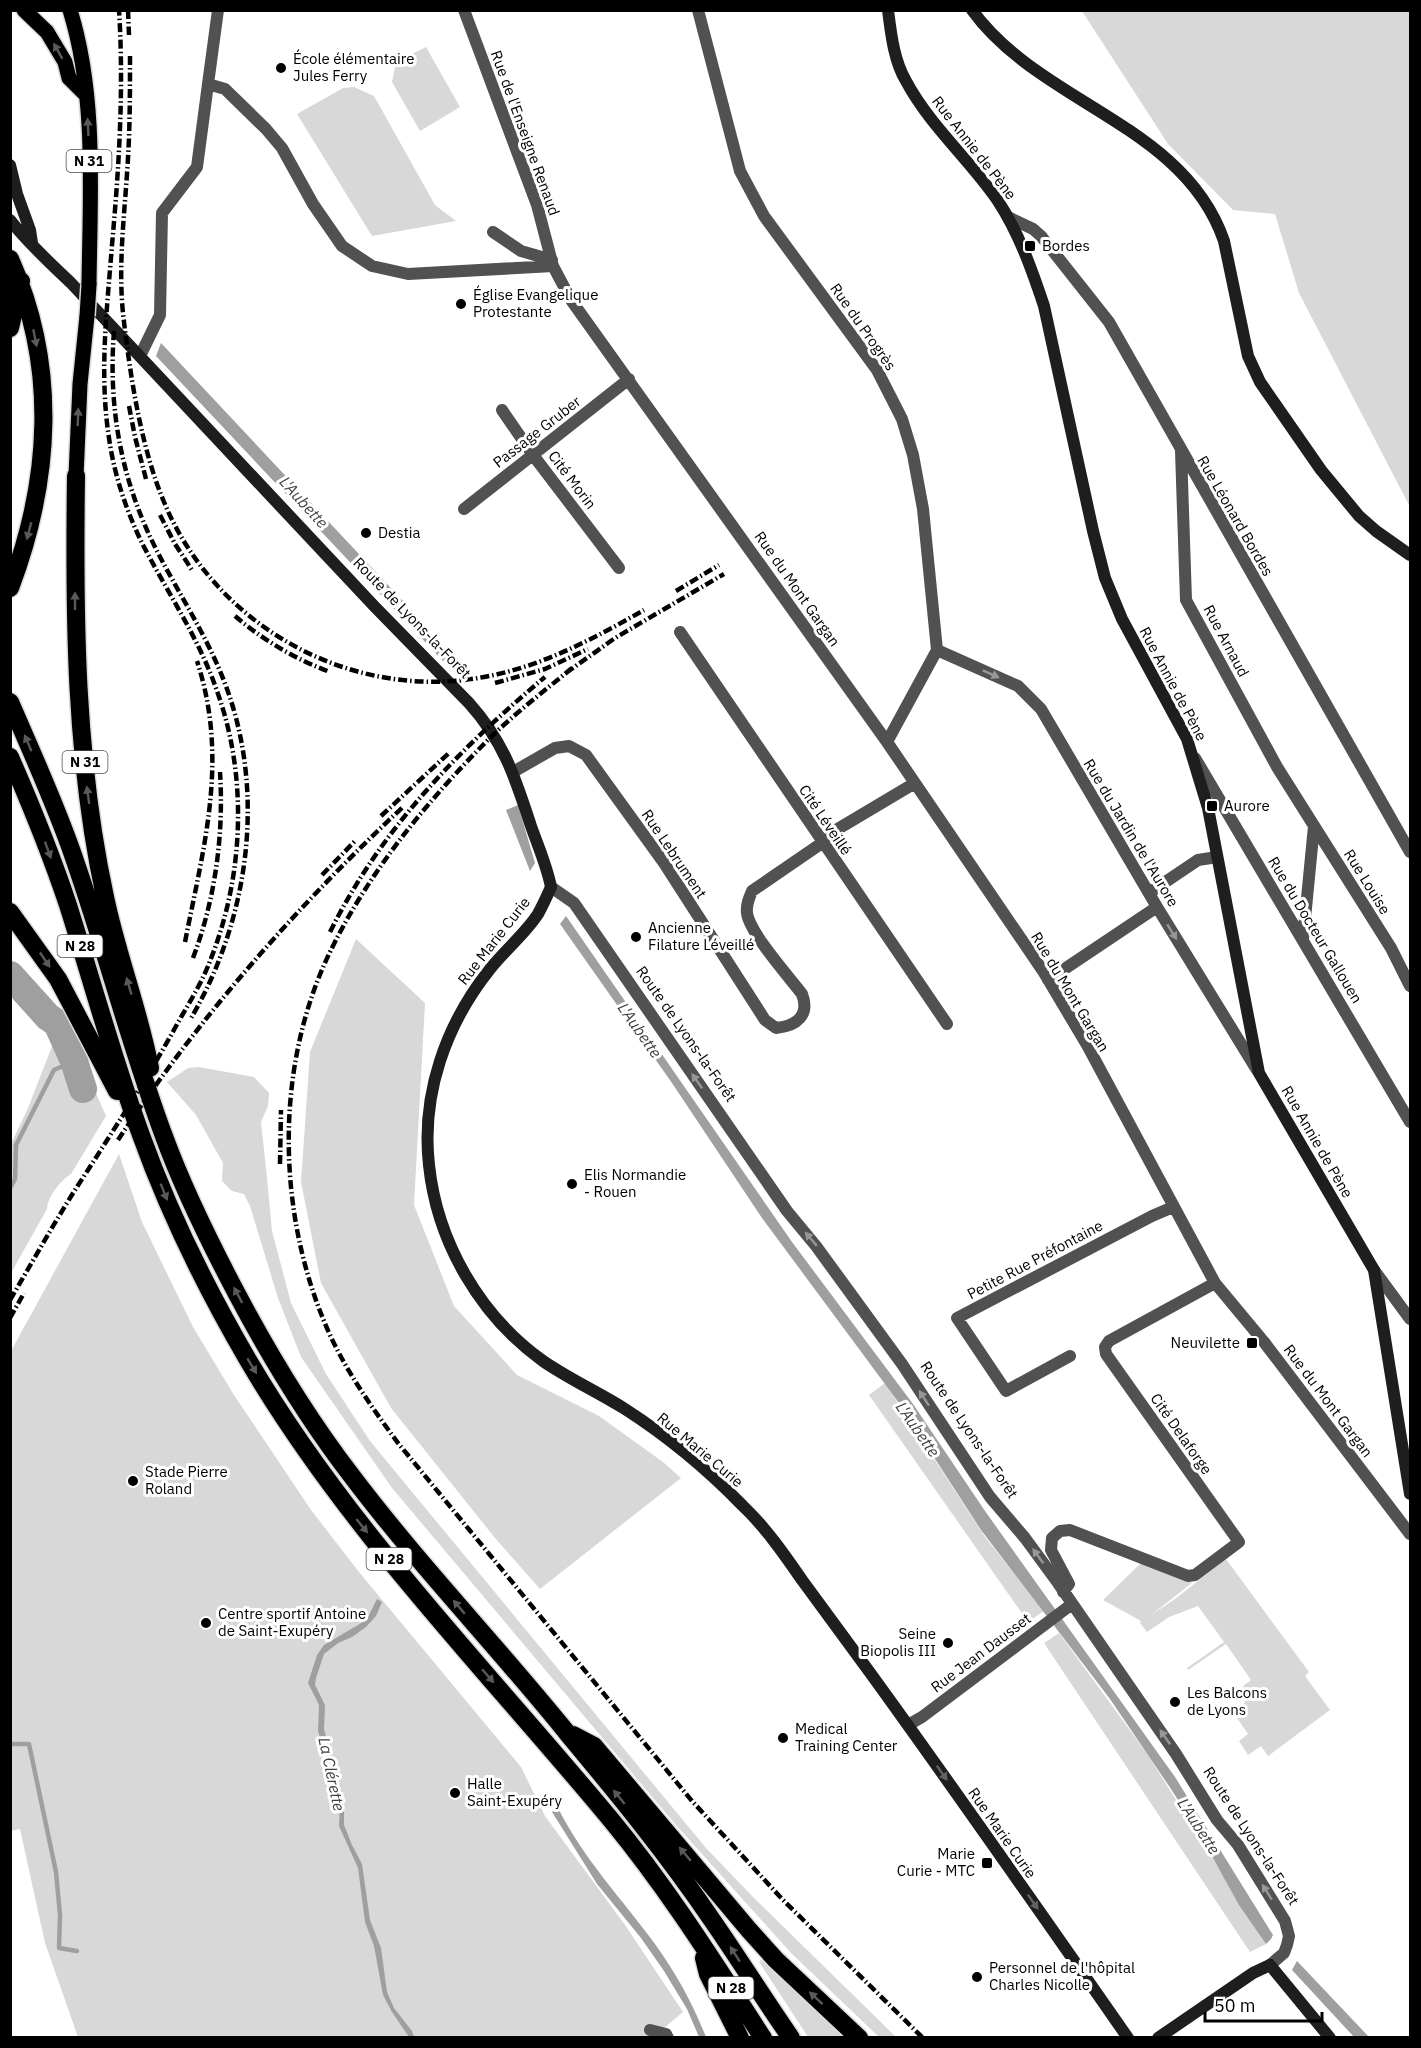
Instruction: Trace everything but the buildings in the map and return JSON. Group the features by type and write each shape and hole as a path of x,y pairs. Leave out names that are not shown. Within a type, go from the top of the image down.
{"highway":[{"path":"10,259 21,281 36,343 43,385 43,450 35,509 23,553 10,588"},
{"path":"10,328 21,281"},
{"name":"N 31","path":"76,476 75,641 88,793 105,897 145,1042 164,1138"},
{"name":"N 28","path":"10,702 45,783 72,854 164,1138 187,1194 233,1287 263,1341 309,1415 350,1473 395,1531 566,1731 699,1902 791,2037"},
{"name":"N 28","path":"10,757 27,795 67,902 142,1138 186,1244 249,1362 293,1432 360,1524 615,1825 699,1939 763,2037"},
{"path":"10,912 58,979 142,1138"},
{"path":"566,1731 594,1746 763,1945 859,2037"},
{"path":"699,1939 708,1974 740,2037"}],"main road":[{"path":"24,10 47,32 65,62 69,78 86,95"},
{"name":"N 31","path":"70,10 84,74 91,217 89,285 80,384 76,476"}],"street":[{"path":"140,356 160,315 162,213 197,167 218,10"},
{"name":"Rue de l'Enseigne Renaud","path":"464,10 537,205 552,263"},
{"name":"Rue du Progrès","path":"698,10 740,171 764,216 877,370 902,419 913,455 923,509 937,650"},
{"name":"Rue Annie de Pène","path":"888,10 892,39 904,79 921,105 989,189 1008,217 1024,249 1044,306 1105,578 1122,620 1186,739 1208,808 1259,1073 1374,1270 1410,1494"},
{"path":"972,10 1002,44 1031,68 1125,128 1182,172 1203,197 1218,223 1224,241 1248,357 1260,382 1321,470 1359,516 1410,555"},
{"path":"208,84 225,88 266,129 282,148 313,204 342,246 372,266 408,274 552,263"},
{"path":"10,165 32,243"},
{"name":"Rue Léonard Bordes","path":"1008,217 1033,229 1041,236 1109,322 1410,852"},
{"name":"Route de Lyons-la-Forêt","path":"10,220 375,607 469,703 498,740 513,772 551,887 574,903 787,1211 816,1246 902,1364 990,1497 1025,1538 1072,1604 1176,1754 1217,1820 1244,1855 1285,1921 1289,1936 1284,1953 1270,1965"},
{"path":"493,232 521,251 552,263"},
{"name":"Rue du Mont Gargan","path":"552,263 571,300 887,742 1048,980 1087,1045 1215,1283 1264,1342 1410,1534"},
{"name":"Passage Gruber","path":"464,509 629,379"},
{"name":"Cité Morin","path":"502,410 533,455 620,568"},
{"name":"Rue Arnaud","path":"1181,450 1186,600 1277,767 1314,826"},
{"name":"Cité Léveillé","path":"680,632 947,1024"},
{"path":"887,742 937,650"},
{"name":"Rue du Jardin de l'Aurore","path":"937,650 1018,686 1041,709 1157,908 1259,1073"},
{"name":"Rue Lebrument","path":"513,772 555,748 569,746 586,755 664,863 765,1020 776,1028 787,1028 802,1018 806,1004 802,994 754,930 747,915 748,900 752,891 822,843 831,833 915,783"},
{"name":"Rue du Docteur Gallouen","path":"1192,754 1410,1122"},
{"path":"1303,939 1314,826"},
{"name":"Rue Louise","path":"1314,826 1391,948 1410,986"},
{"path":"1149,893 1198,860 1217,857"},
{"name":"Rue Marie Curie","path":"551,887 541,909 471,994 449,1035 434,1083 427,1128 429,1168 439,1214 454,1253 477,1293 520,1342 561,1372 626,1410 676,1446 744,1507 773,1539 908,1725 1128,2037"},
{"path":"1048,980 1157,908"},
{"path":"1391,948 1410,963"},
{"name":"Petite Rue Préfontaine","path":"1070,1356 1006,1390 957,1318 1173,1207"},
{"path":"1374,1270 1410,1319"},
{"name":"Cité Delaforge","path":"1215,1283 1109,1341 1105,1347 1106,1354 1239,1542"},
{"name":"Route de Lyons-la-Forêt","path":"1063,1592 1069,1584 1050,1550 1052,1538 1060,1530 1070,1530 1188,1576 1195,1575 1239,1542"},
{"name":"Rue Jean Dausset","path":"908,1725 1072,1604"},
{"path":"1158,2037 1253,1973 1270,1965 1330,2037"},
{"path":"650,2030 666,2034 668,2037"}],"shaded area":[{"path":"1082,11 1410,11 1410,507 1299,293 1275,214 1233,210 1168,144"},
{"path":"426,47 460,107 420,131 392,82 396,62"},
{"path":"354,87 374,96 435,205 456,221 372,236 297,114 343,88"},
{"path":"356,939 425,1003 414,1205 454,1306 517,1375 599,1416 663,1462 681,1478 540,1589 495,1538 391,1408 321,1283 301,1182 310,1052"},
{"path":"63,1018 106,1116 71,1174 59,1184 52,1194 47,1209 11,1273 11,1144 28,1108"},
{"path":"199,1067 254,1077 269,1093 268,1106 261,1122 272,1231 291,1303 326,1374 370,1441 706,1848 896,2037 879,2037 792,1954 675,1824 392,1488 301,1357 278,1298 250,1206 244,1194 232,1191 222,1181 223,1163 196,1115 167,1082 188,1068"},
{"name":"Centre sportif Antoine de Saint-Exupéry","path":"119,1154 142,1222 193,1327 234,1395 311,1510 359,1572 521,1767 545,1816 625,1925 683,2012 652,2038 78,2037 45,1943 20,1829 11,1831 11,1351"},
{"path":"885,1383 985,1537 1044,1611 1028,1622 869,1395"},
{"path":"1226,1559 1309,1672 1305,1676 1330,1710 1268,1756 1261,1746 1248,1755 1239,1741 1248,1734 1233,1712 1242,1706 1249,1696 1243,1686 1251,1680 1226,1644 1188,1670 1187,1668 1224,1642 1198,1606 1169,1617 1147,1632 1140,1623 1141,1621 1103,1600 1142,1562 1192,1583 1151,1615"},
{"path":"1059,1633 1148,1755 1266,1944 1250,1952 1044,1643"},
{"path":"762,1959 848,2037 808,2037 759,1962"}],"water":[{"name":"L'Aubette","path":"161,343 418,617 448,657 443,661 156,356"},
{"path":"518,805 535,863 530,871 506,810"},
{"name":"L'Aubette","path":"566,916 792,1242 913,1404 985,1511 1175,1777 1273,1935 1266,1944 1239,1905 1199,1833 1110,1699 981,1530 899,1403 762,1218 672,1083 560,924"},
{"path":"377,1599 382,1602 376,1616 366,1627 324,1654 315,1685 325,1705 324,1729 344,1802 344,1825 362,1864 370,1920 381,1948 387,1992 394,2008 414,2037 409,2037 383,1995 374,1946 365,1922 358,1868 339,1826 340,1803 318,1731 319,1705 308,1683 317,1655 324,1645 363,1622"},
{"path":"558,1808 591,1861 670,1966 690,2001 706,2037 699,2037 687,2009 664,1971 641,1938 597,1884 552,1812"},
{"path":"1297,1961 1369,2037 1354,2037 1292,1970"}],"waterway":[{"name":"La Clérette","path":"10,975 48,1017 57,1023 74,1061 83,1089"},
{"path":"10,1188 15,1179 16,1145 54,1070 74,1061"},
{"path":"10,1744 29,1744 56,1872 60,1915 59,1948 77,1951"}],"railway":[{"path":"10,1300 154,1064 198,987 210,961 230,895 238,826 234,758 217,691 201,652 142,543 131,518 117,478 109,438 104,366 120,128 119,10"},
{"path":"128,10 129,35"},
{"path":"130,56 129,132 121,281 124,322 134,390 149,459 164,502 187,546 217,585 253,618 293,645 338,665 385,678 434,682 484,677 547,659 587,641 644,610"},
{"path":"114,331 115,415 133,495 155,547 220,671 235,714 244,759 248,804 246,849 239,894 227,937 211,980 190,1020"},
{"path":"129,406 146,479"},
{"path":"160,515 192,570"},
{"path":"676,591 719,565"},
{"path":"566,673 615,638 724,574"},
{"path":"235,616 280,648 330,672"},
{"path":"495,683 545,669 588,649"},
{"path":"185,942 206,836 212,767 211,733 206,697 197,661"},
{"path":"572,668 493,735 439,792 379,869 330,952 311,998 298,1045 291,1094 289,1144 292,1194 300,1242 312,1290 330,1335 345,1364 398,1443 692,1801 783,1900 923,2038"},
{"path":"330,932 350,894 373,859 424,793 482,733 545,677"},
{"path":"381,816 449,753"},
{"path":"193,958 207,913 216,867 221,819 220,772"},
{"path":"118,1140 182,1050 251,964 326,883 404,806"},
{"path":"322,875 355,841"},
{"path":"280,1164 281,1110"},
{"path":"10,1318 24,1293"}],"place":[{"name":"École élémentaire Jules Ferry","path":"281,68"},
{"name":"Bordes","path":"1030,246"},
{"name":"Église Evangelique Protestante","path":"461,304"},
{"name":"Destia","path":"366,533"},
{"name":"Aurore","path":"1212,806"},
{"name":"Ancienne Filature Léveillé","path":"636,937"},
{"name":"Elis Normandie - Rouen","path":"572,1184"},
{"name":"Neuvilette","path":"1252,1343"},
{"name":"Stade Pierre Roland","path":"133,1481"},
{"name":"Centre sportif Antoine de Saint-Exupéry","path":"206,1623"},
{"name":"Seine Biopolis III","path":"948,1643"},
{"name":"Les Balcons de Lyons","path":"1175,1702"},
{"name":"Medical Training Center","path":"783,1738"},
{"name":"Halle Saint-Exupéry","path":"455,1793"},
{"name":"Marie Curie - MTC","path":"987,1863"},
{"name":"Personnel de l'hôpital Charles Nicolle","path":"977,1977"}]}
